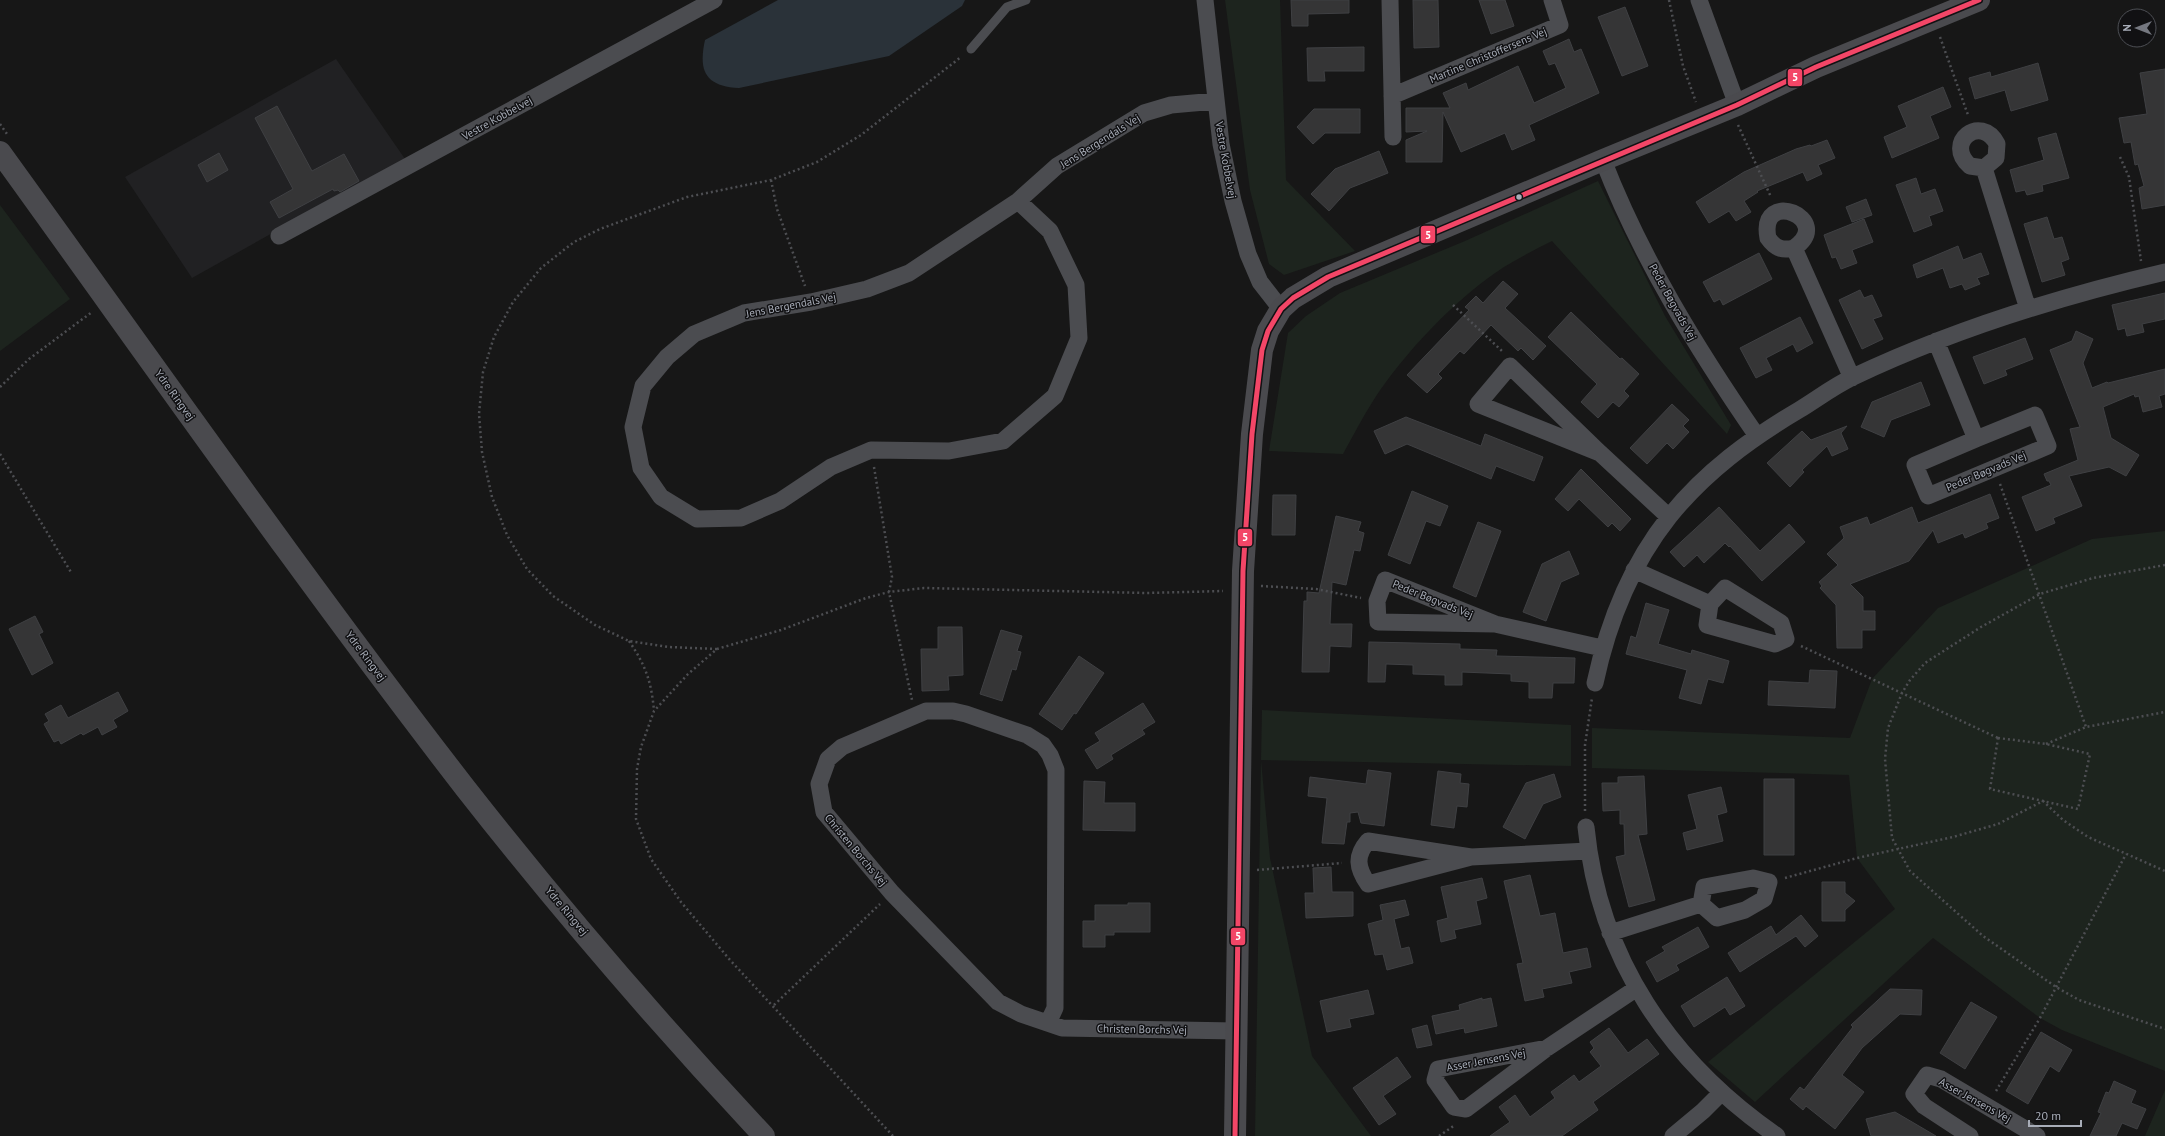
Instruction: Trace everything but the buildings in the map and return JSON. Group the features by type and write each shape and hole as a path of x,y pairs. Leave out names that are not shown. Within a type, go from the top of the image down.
{"street":[{"name":"Vestre Kobbelvej","path":"279,236 714,0"},
{"name":"Vestre Kobbelvej","path":"1205,0 1221,144 1233,201 1248,254 1260,282 1281,309"},
{"path":"1390,0 1393,137"},
{"name":"Martine Christoffersens Vej","path":"1392,96 1560,25 1552,0"},
{"path":"1699,0 1737,114"},
{"path":"1234,1136 1245,548 1252,434 1262,350 1268,331 1281,309 1293,298 1328,278 1702,119 1737,114 1816,67 1979,0"},
{"name":"Jens Bergendals Vej","path":"1018,201 1050,231 1076,285 1079,338 1055,396 1003,441 949,451 871,450 831,467 780,501 741,518 697,519 661,497 641,468 633,427 643,386 667,357 694,334 744,313 811,302 867,289 909,273 1018,201 1057,166 1144,113 1171,105 1216,101"},
{"path":"1981,130 1988,132 1994,137 1997,144 1996,158 1984,168 1970,166 1961,155 1960,147 1962,140 1973,131 1981,130"},
{"name":"Ydre Ringvej","path":"4,144 334,614 468,791 649,1009 764,1136"},
{"name":"Peder Bøgvads Vej","path":"1603,160 1671,302 1712,370 1757,436"},
{"path":"1984,168 2028,308"},
{"path":"1793,211 1800,216 1804,222 1806,230 1804,237 1794,248 1786,250 1778,248 1768,238 1768,223 1772,216 1778,212 1793,211"},
{"path":"1794,248 1852,378"},
{"path":"1595,682 1602,648 1615,612 1634,570 1669,517 1708,475 1757,436 1852,378 1936,341 2028,308 2165,272"},
{"path":"1936,341 1976,439"},
{"path":"1600,453 1478,404 1510,366 1669,517"},
{"name":"Peder Bøgvads Vej","path":"2035,415 2048,446 1928,496 1915,465 1976,439 2035,415"},
{"path":"1634,570 1710,604"},
{"name":"Peder Bøgvads Vej","path":"1494,624 1378,622 1377,601 1386,580 1494,624 1602,648"},
{"path":"1725,588 1781,622 1786,639 1775,644 1707,625 1710,604 1725,588"},
{"name":"Christen Borchs Vej","path":"1048,1024 1055,1008 1056,770 1050,755 1043,745 1027,735 966,714 939,710 914,714 842,747 828,759 819,784 824,812 892,893 998,1002 1021,1014 1048,1024 1062,1028 1236,1031"},
{"path":"1586,827 1588,851 1596,889 1610,933 1637,988 1656,1019 1679,1048 1721,1093 1777,1136"},
{"path":"1471,857 1368,841 1360,850 1360,873 1368,884 1471,857 1588,851"},
{"path":"1753,878 1769,882 1764,899 1745,910 1717,918 1702,904 1704,887 1753,878"},
{"path":"1610,933 1702,904"},
{"name":"Asser Jensens Vej","path":"1547,1048 1438,1069 1435,1080 1454,1108 1466,1109 1547,1048 1637,988"},
{"name":"Asser Jensens Vej","path":"1968,1135 1924,1106 1914,1094 1926,1075 1941,1079 2037,1136"},
{"path":"1673,1136 1703,1111 1721,1093"}],"lane":[{"path":"971,49 1007,7 1026,0"}],"path":[{"path":"1669,0 1683,66 1702,119"},
{"path":"1940,34 1973,131"},
{"path":"717,649 668,647 628,642 595,626 553,596 527,569 507,535 492,497 482,452 479,414 483,372 494,337 513,302 540,268 574,242 600,229 687,197 771,180 817,162 861,135 971,49"},
{"path":"1737,114 1778,212"},
{"path":"0,124 4,144"},
{"path":"2120,157 2128,177 2143,277"},
{"path":"771,180 777,209 811,302"},
{"path":"1453,305 1509,358 1510,366"},
{"path":"0,388 29,359 89,314"},
{"path":"871,450 892,577 889,592 914,714"},
{"path":"0,454 72,574"},
{"path":"1994,468 2086,727"},
{"path":"2165,565 2093,578 2040,594 1980,627 1925,663 1910,680 1902,693 1888,728 1885,759 1892,838 1910,871 1982,936 2056,987 2080,1000 2165,1029"},
{"path":"1254,586 1316,589 1377,601"},
{"path":"1786,639 1998,738 2046,744 2090,754 2078,808 1990,789 1998,738"},
{"path":"628,642 643,662 651,683 654,711"},
{"path":"1586,827 1585,745 1595,682"},
{"path":"2046,744 2086,727 2165,712"},
{"path":"1769,882 1857,858 1998,824 2042,801"},
{"path":"2042,801 2063,820 2088,837 2165,871"},
{"path":"1987,1106 2040,1018 2126,854"},
{"path":"1250,870 1359,861"},
{"path":"774,1005 892,893"}],"shaded area":[{"path":"778,0 965,0 962,6 889,56 739,88 728,87 712,80 704,69 703,51 705,40"},
{"path":"1225,0 1280,0 1286,180 1355,251 1284,275 1269,264 1250,190"},
{"path":"336,59 405,159 192,278 125,177"},
{"path":"1598,181 1665,316 1731,425 1727,434 1552,241 1504,267 1486,279 1450,310 1432,328 1415,346 1385,383 1365,414 1343,454 1269,451 1288,333 1306,316 1340,293 1465,241"},
{"path":"0,205 70,299 0,351"},
{"path":"2165,531 2165,1071 2062,1030 2040,1018 1933,938 1755,1102 1708,1062 1895,909 1857,858 1849,775 1592,768 1592,728 1850,738 1872,679 1938,608 2092,539"},
{"path":"1262,710 1571,725 1571,766 1261,760"},
{"path":"1261,760 1270,858 1312,1056 1371,1136 1255,1136"},
{"path":"2165,1090 2165,1136 2145,1136"}],"transit line":[{"name":"5","path":"1235,1136 1243,571 1252,434 1262,350 1268,331 1281,309 1293,298 1328,277 1737,105 1816,67 1979,0"}]}
